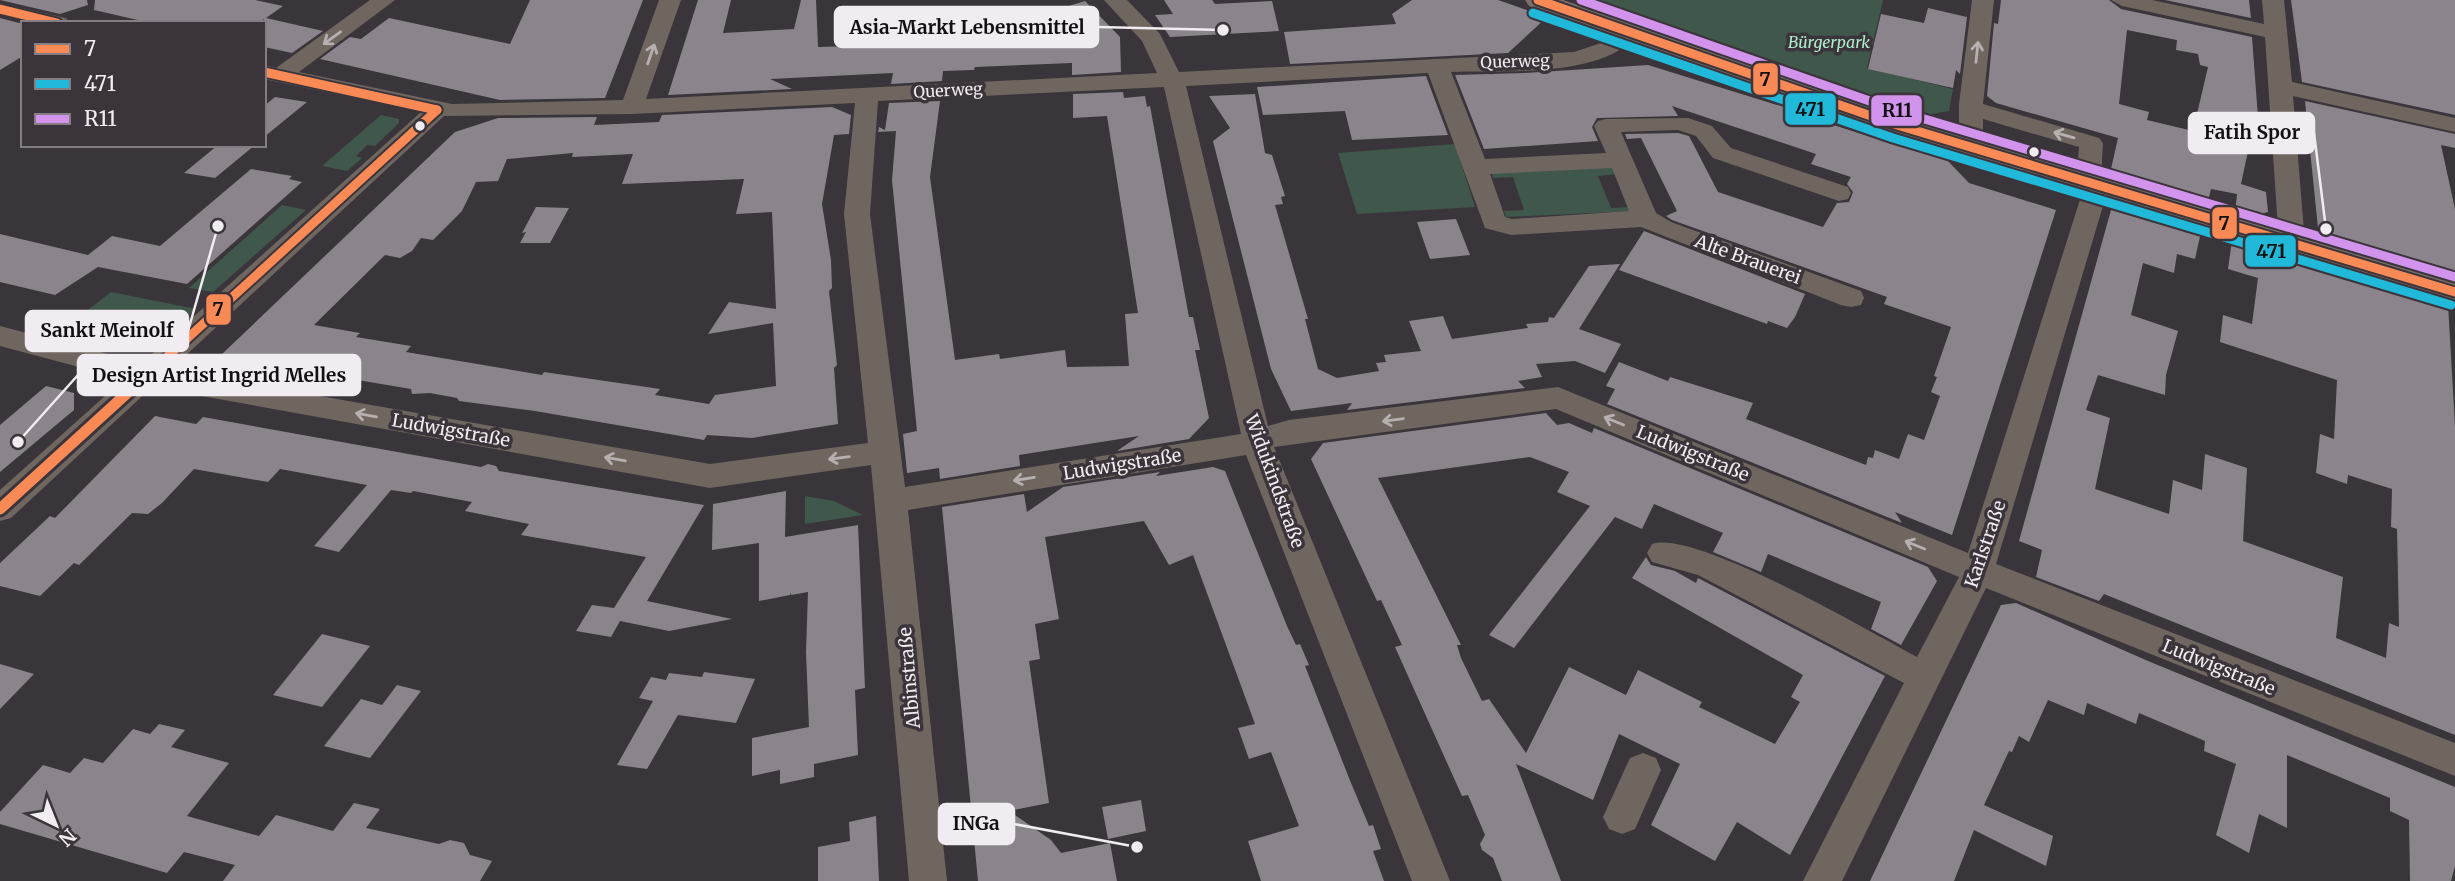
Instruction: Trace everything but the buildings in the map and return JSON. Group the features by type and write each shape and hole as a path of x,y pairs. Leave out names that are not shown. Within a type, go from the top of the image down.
{"main road":[{"path":"1538,0 1972,148 2455,292"}],"street":[{"path":"272,74 384,0"},
{"path":"632,107 670,0"},
{"name":"Widukindstraße","path":"1115,0 1152,39 1172,78 1258,439 1431,881"},
{"path":"1972,148 1971,108 1983,0"},
{"path":"2122,0 2276,33"},
{"path":"2273,0 2292,243"},
{"path":"0,9 50,21"},
{"name":"Querweg","path":"272,74 437,110 632,107 1436,64 1577,59 1612,47 1628,32"},
{"name":"Alte Brauerei","path":"1436,64 1494,222 1511,227 1645,218 1662,228 1851,298"},
{"path":"2280,86 2455,125"},
{"name":"Albinstraße","path":"867,94 857,214 888,476 928,881"},
{"name":"Karlstraße","path":"1822,881 1978,571 2092,184 2091,143 1971,108"},
{"path":"0,509 437,110"},
{"path":"1645,218 1606,126 1680,123 1704,131 1722,153 1839,193"},
{"path":"1476,167 1621,160"},
{"name":"Ludwigstraße","path":"0,337 146,376 710,476 888,476 1258,439 1289,431 1558,398 1978,571 2455,760"},
{"path":"1662,553 1706,564 1926,678"},
{"path":"1622,817 1643,770"}],"green space":[{"name":"Bürgerpark","path":"1580,0 1883,0 1867,68 1953,89 1949,111 1921,116 1721,51"},
{"path":"381,115 399,119 399,123 375,146 367,145 356,156 362,158 347,171 322,166"},
{"path":"1455,144 1475,207 1357,214 1338,153"},
{"path":"1613,165 1617,174 1598,176 1611,208 1631,207 1633,211 1506,217 1504,211 1524,210 1513,177 1493,178 1491,171"},
{"path":"282,205 306,210 213,292 189,288"},
{"path":"111,292 196,309 147,352 61,331"},
{"path":"805,496 834,501 863,515 805,524"}],"transit line":[{"name":"7","path":"1538,0 1897,125 2455,292"},
{"name":"R11","path":"1581,0 1901,112 2455,277"},
{"name":"7","path":"0,9 49,21"},
{"name":"471","path":"1533,13 1893,138 2451,305"},
{"name":"7","path":"266,72 437,110"},
{"name":"7","path":"0,509 437,110"}],"place":[{"name":"Asia-Markt Lebensmittel","path":"1223,30"},
{"name":"Sankt Meinolf","path":"218,226"},
{"name":"Fatih Spor","path":"2326,229"},
{"name":"Design Artist Ingrid Melles","path":"18,442"},
{"name":"INGa","path":"1137,847"}]}
